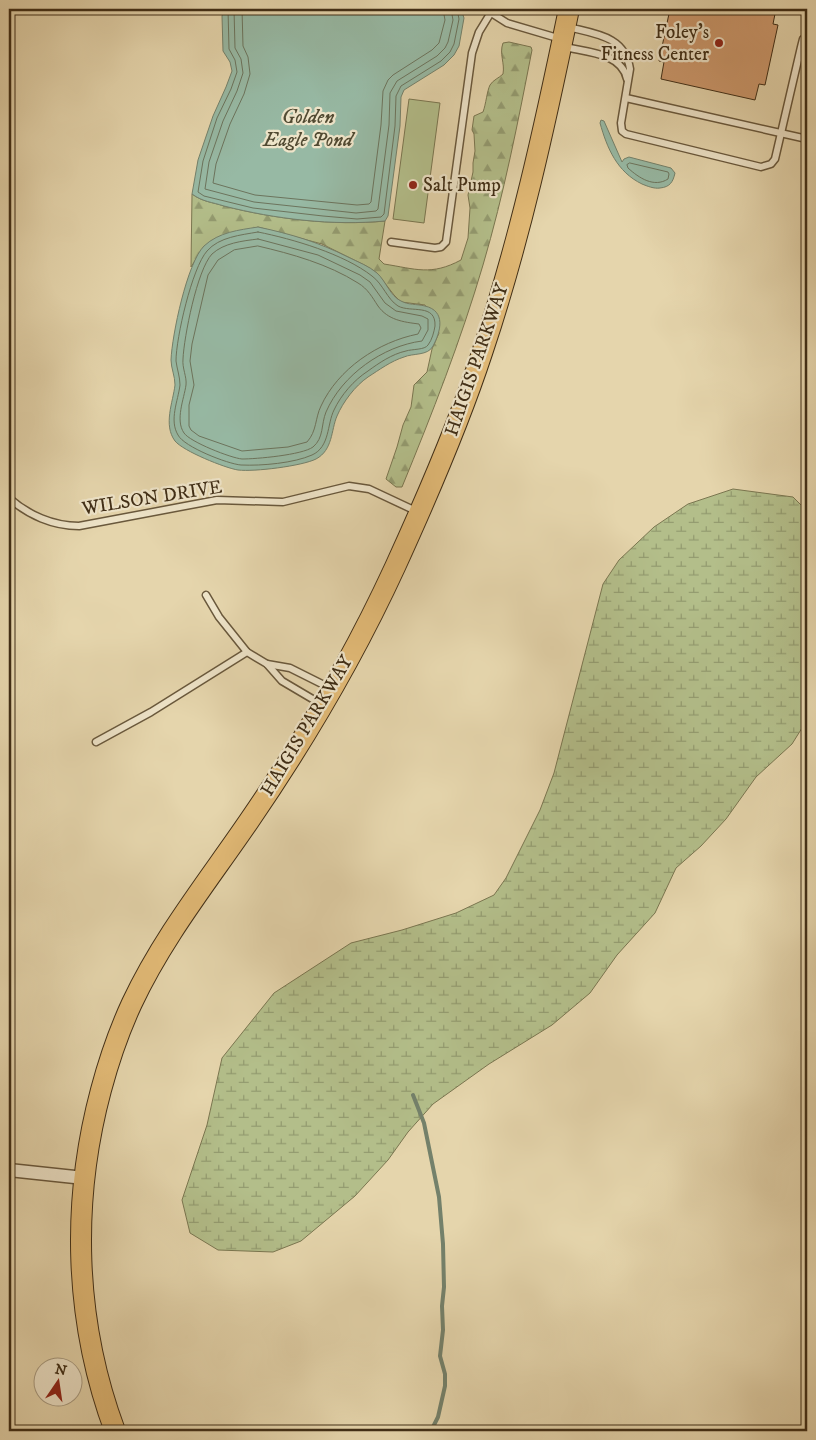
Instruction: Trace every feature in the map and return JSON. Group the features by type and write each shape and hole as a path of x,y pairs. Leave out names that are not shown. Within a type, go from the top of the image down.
{"main road":[{"name":"HAIGIS PARKWAY","path":"115,1431 96,1371 85,1314 81,1245 84,1178 92,1126 110,1059 119,1031 165,942 250,820 327,697 393,571 459,417 482,353 522,218 564,30"}],"street":[{"path":"9,1170 84,1178"}],"lane":[{"path":"391,242 436,248 441,247 446,242 472,52 488,11 507,23 603,36 624,51 630,70 627,83"},
{"path":"564,30 622,67 627,77 626,98 621,123 622,131 626,134 754,166 766,166 773,163 776,156 803,39 807,36"},
{"path":"626,98 807,139"},
{"name":"WILSON DRIVE","path":"9,498 32,514 65,526 79,526 217,500 283,502 349,486 375,491 419,512"},
{"path":"206,595 219,616 247,652 267,664 282,681 327,697"},
{"path":"96,742 151,712 247,652"},
{"path":"267,664 290,668 327,697"}],"green space":[{"path":"509,42 531,47 532,50 498,212 483,265 446,377 402,487 396,487 386,479 403,425 411,407 414,385 427,372 432,349 439,333 425,305 401,302 377,273 322,244 258,227 204,246 191,267 192,194 224,206 284,218 345,223 385,221 379,259 384,264 432,270 461,260 468,238 470,208 468,195 475,151 472,130 474,116 483,112 490,85 503,74 502,47 503,43"},
{"name":"Salt Pump","path":"409,99 440,103 424,223 393,219"},
{"path":"733,489 793,497 807,511 807,720 792,744 756,777 726,819 701,846 676,868 655,913 617,955 590,993 552,1025 489,1064 433,1104 408,1132 388,1160 355,1196 301,1241 273,1252 218,1250 190,1233 182,1200 207,1125 222,1058 274,993 351,943 402,930 456,913 494,895 506,878 540,810 554,773 603,584 619,560 654,527 688,504"}],"water":[{"name":"Golden Eagle Pond","path":"224,9 461,9 464,18 459,46 454,55 444,65 404,90 401,97 400,126 388,216 385,221 345,223 284,218 224,206 192,194 198,160 213,116 232,71 230,62 223,51 222,16"},
{"path":"601,120 604,121 622,162 629,157 671,168 675,173 670,183 663,187 653,188 633,179 626,173 610,150 600,123"},
{"path":"258,227 315,243 367,266 380,276 397,299 425,306 436,312 439,317 440,328 431,349 424,353 404,357 390,363 368,377 354,390 346,400 335,421 329,445 322,455 309,462 278,468 238,470 224,466 186,449 179,445 171,435 169,421 175,385 171,360 174,334 186,283 198,255 204,246 216,238 230,232"}],"building":[{"name":"Foley's Fitness Center","path":"670,9 776,9 773,24 778,25 765,85 759,84 755,100 661,79 664,62 659,61"}],"waterway":[{"path":"413,1095 424,1123 439,1197 443,1244 443,1330 440,1356 445,1374 445,1386 438,1417 431,1431"}],"place":[{"name":"Foley's Fitness Center","path":"719,43"},
{"name":"Salt Pump","path":"413,185"}]}
